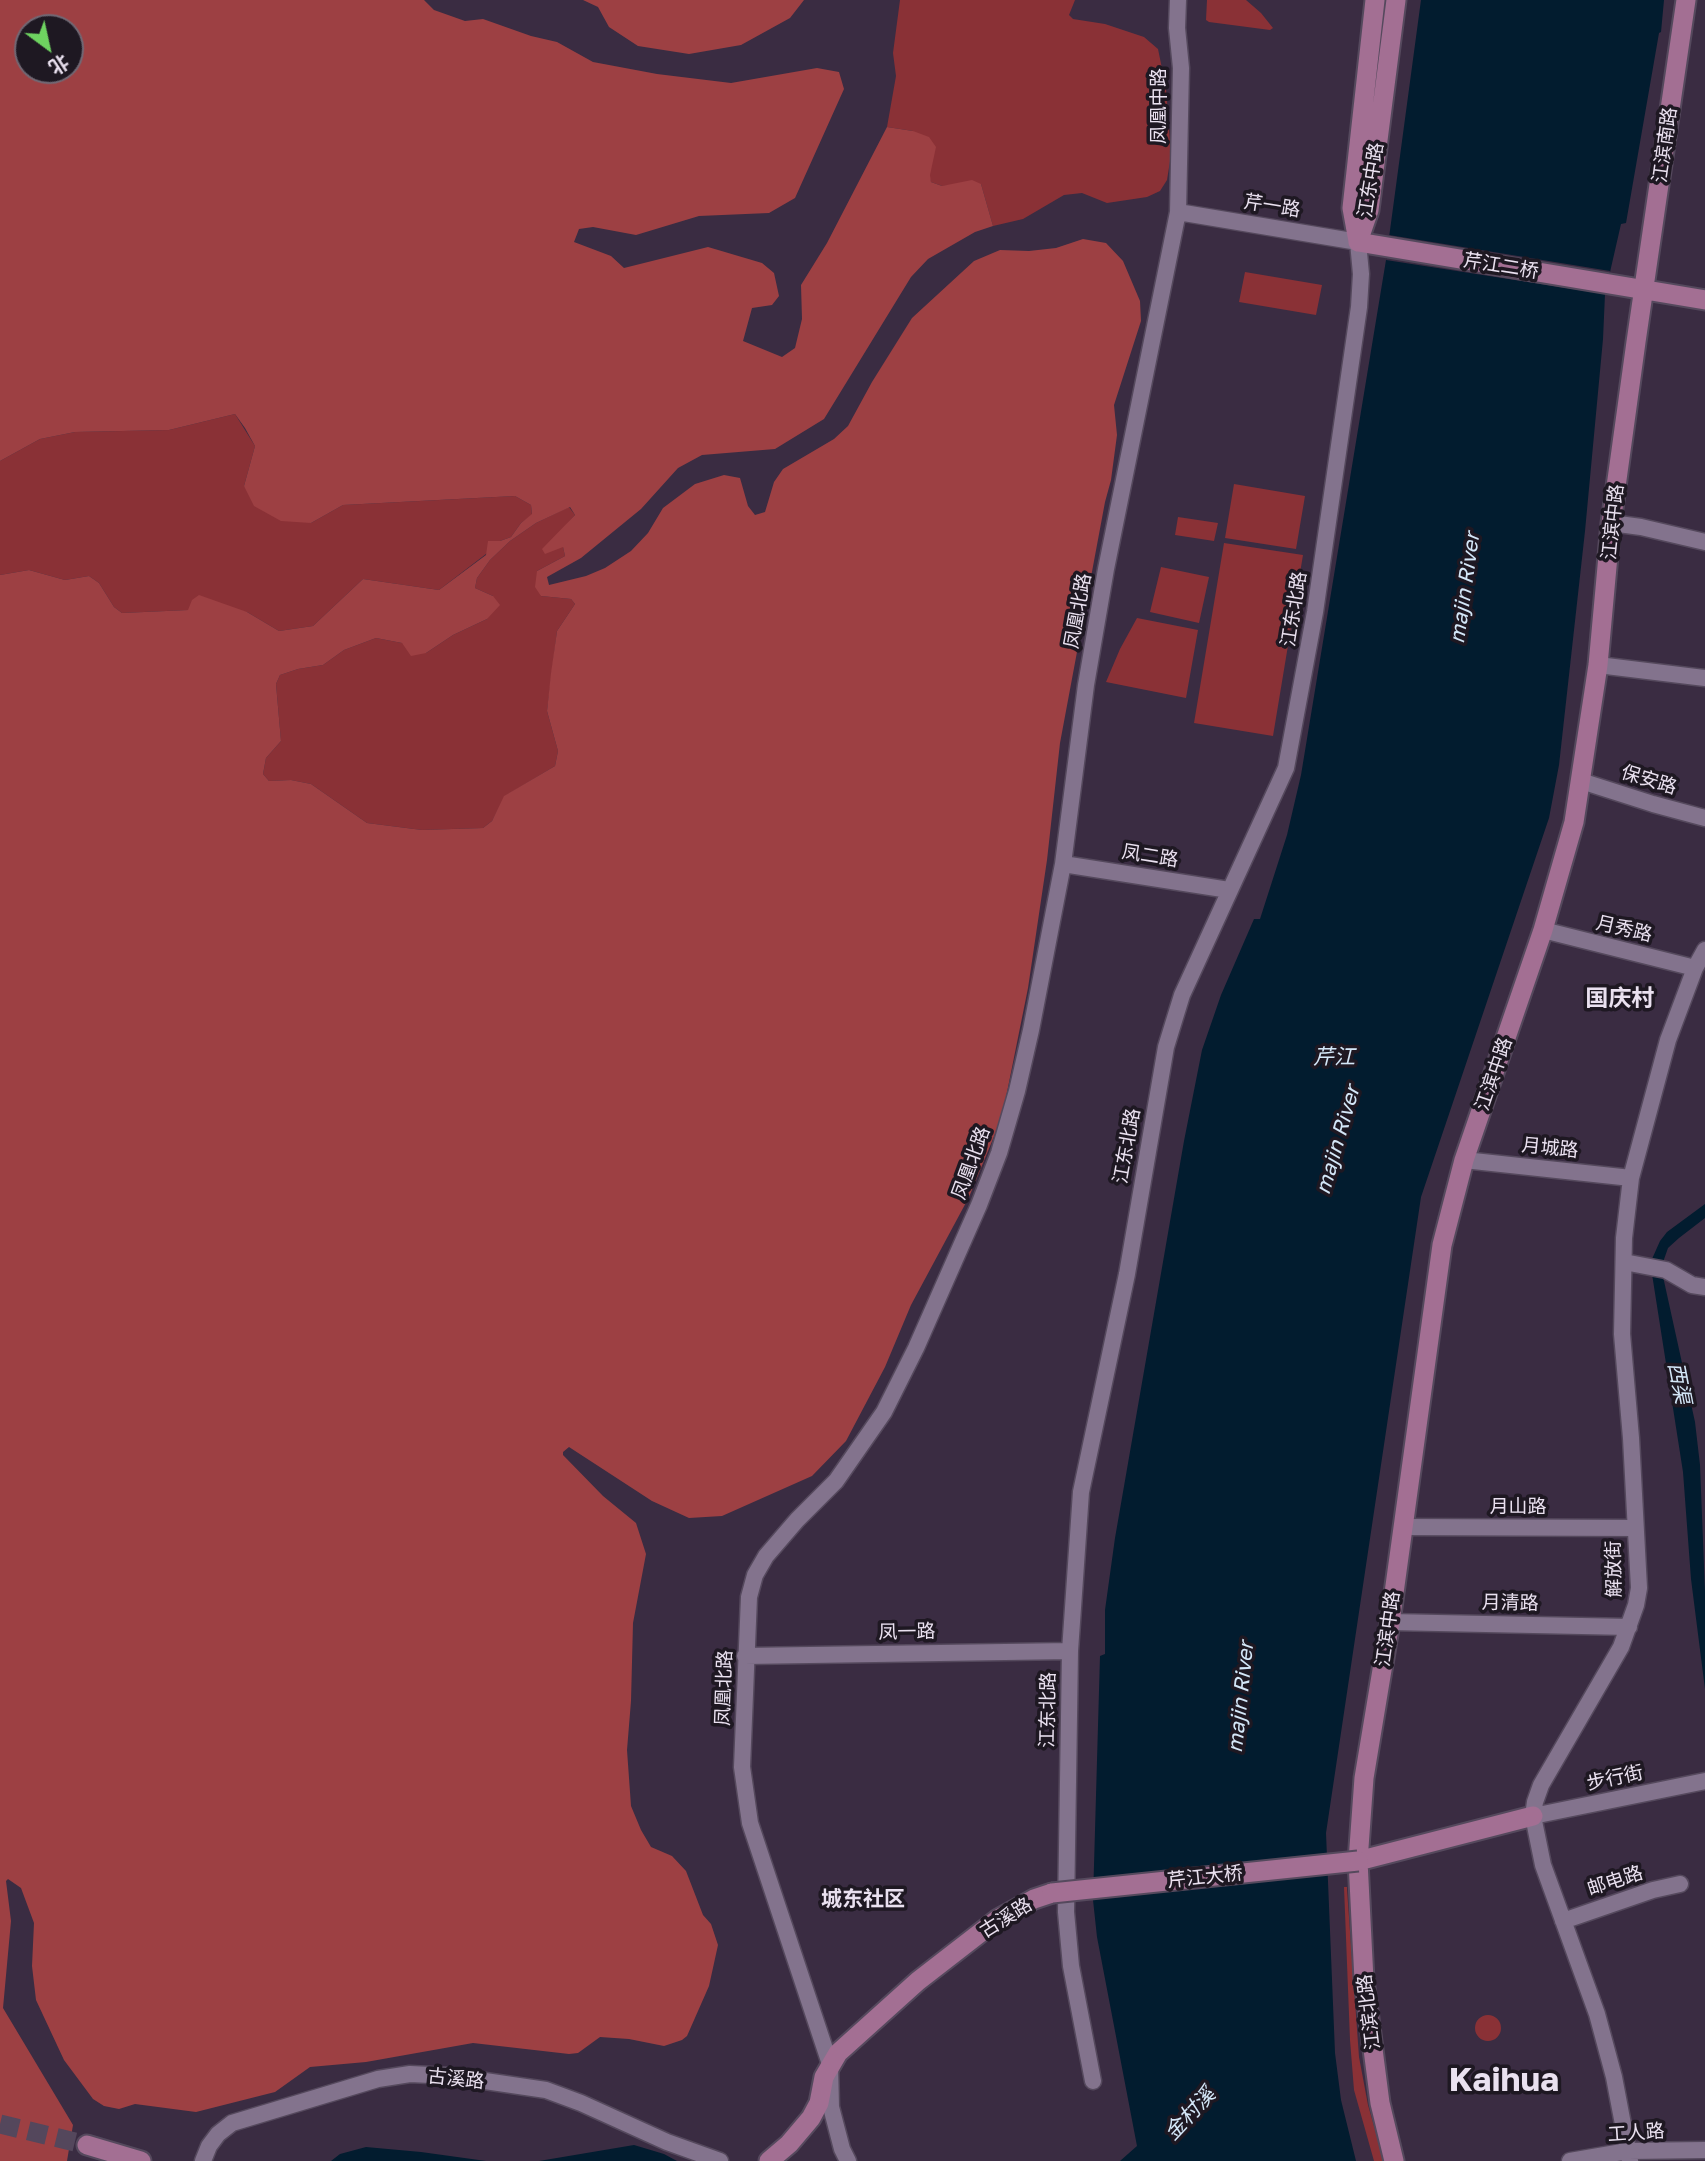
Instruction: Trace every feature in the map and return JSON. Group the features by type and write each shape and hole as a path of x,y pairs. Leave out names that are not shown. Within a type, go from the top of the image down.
{"main road":[{"name":"江东中路","path":"1358,242 1352,208 1375,0"},
{"name":"江东中路","path":"1358,242 1369,210 1396,0"},
{"name":"江滨南路","path":"1644,289 1686,0"},
{"name":"芹江二桥","path":"1358,242 1705,300"},
{"name":"江滨中路","path":"1358,1861 1364,1778 1390,1622 1442,1245 1464,1160 1543,930 1574,822 1598,665 1611,523 1644,289"},
{"path":"1358,1861 1533,1816"},
{"name":"芹江大桥","path":"1052,1893 1358,1861"},
{"name":"江滨北路","path":"1358,1861 1364,1980 1380,2103 1394,2161"},
{"name":"古溪路","path":"769,2161 789,2144 811,2118 819,2103 824,2077 830,2064 855,2036 918,1981 998,1919 1034,1899 1052,1893"},
{"path":"87,2145 141,2161"}],"street":[{"name":"凤凰中路","path":"1178,0 1177,28 1181,68 1178,212"},
{"name":"芹一路","path":"1178,212 1358,242"},
{"name":"凤凰北路","path":"848,2161 838,2138 831,2106 830,2064 750,1823 742,1767 749,1597 755,1575 766,1556 836,1481 856,1456 884,1412 916,1348 999,1153 1017,1091 1063,864 1086,685 1106,569 1178,212"},
{"name":"江东北路","path":"1093,2081 1071,1966 1066,1921 1070,1651 1081,1492 1127,1274 1166,1047 1182,995 1286,768 1315,612 1359,307 1361,274 1358,242"},
{"path":"1611,523 1705,542"},
{"path":"1598,665 1705,678"},
{"name":"保安路","path":"1581,781 1705,818"},
{"name":"凤二路","path":"1063,864 1229,890"},
{"name":"月秀路","path":"1543,930 1695,968"},
{"name":"解放街","path":"1629,2156 1614,2077 1597,2014 1543,1865 1533,1816 1541,1785 1621,1647 1636,1605 1639,1588 1622,1334 1624,1238 1631,1178 1668,1040 1695,968 1705,950"},
{"name":"月城路","path":"1464,1160 1631,1178"},
{"path":"1624,1262 1666,1270 1692,1285 1705,1287"},
{"name":"月山路","path":"1402,1527 1634,1528"},
{"name":"月清路","path":"1390,1622 1629,1627"},
{"name":"凤一路","path":"746,1656 1070,1651"},
{"name":"步行街","path":"1533,1816 1705,1781"},
{"name":"邮电路","path":"1563,1921 1653,1890 1680,1884"},
{"name":"古溪路","path":"203,2161 218,2134 232,2123 378,2079 410,2074 451,2076 546,2090 667,2142 720,2161"},
{"name":"工人路","path":"1570,2161 1705,2150"}],"shaded area":[{"path":"0,0 424,0 434,10 465,21 483,19 557,42 593,62 657,74 731,83 817,68 839,72 844,89 795,198 769,213 699,216 636,235 593,227 579,229 574,242 611,256 624,268 708,247 762,263 774,273 779,296 772,305 752,308 743,341 782,357 795,348 802,319 801,285 827,243 887,127 913,131 929,137 936,147 931,182 942,186 972,180 981,184 993,226 975,232 928,259 911,277 824,419 775,449 702,455 678,468 641,509 581,558 547,577 549,585 586,576 605,568 631,551 648,533 663,508 695,484 724,475 740,478 748,506 755,515 765,512 774,482 783,469 834,439 848,426 912,318 974,261 1000,250 1056,248 1083,239 1106,243 1123,261 1140,301 1141,321 1114,405 1117,435 1111,480 1060,743 1047,860 1028,988 1002,1117 969,1197 911,1305 885,1367 846,1441 812,1476 722,1516 689,1518 652,1501 569,1447 563,1452 603,1496 636,1523 646,1554 633,1623 627,1750 631,1806 651,1847 672,1856 686,1871 718,1945 709,1986 687,2036 682,2040 664,2046 600,2037 578,2053 569,2054 473,2043 366,2062 310,2067 275,2092 196,2112 135,2104 119,2109 104,2106 93,2099 64,2060 36,2000 32,1966 34,1923 21,1888 8,1879 6,1881 11,1921 3,2008 73,2125 67,2161 0,2161 0,575 29,570 65,580 89,576 99,583 114,607 122,613 188,610 192,600 199,595 247,612 279,631 313,626 363,579 439,590 486,555 488,541 511,537 532,514 531,505 515,496 343,505 311,523 281,521 254,506 244,486 255,446 235,414 169,430 75,432 40,439 0,461","holes":["570,507 575,515 542,549 545,554 563,547 565,556 537,571 535,587 541,596 571,599 575,604 557,631 551,673 547,711 558,751 555,766 504,796 492,821 483,828 422,830 367,823 311,784 291,780 269,781 263,774 266,758 281,741 276,684 280,675 323,665 344,650 376,638 402,643 411,656 426,653 453,635 487,619 500,605 493,596 475,588 477,578 490,560 510,541 536,523"]},
{"path":"583,0 804,0 790,18 741,45 689,54 638,46 609,27 598,7"},
{"path":"900,0 1075,0 1069,15 1073,19 1105,24 1144,37 1158,49 1166,88 1171,155 1167,180 1160,191 1147,197 1107,203 1082,193 1064,195 1023,219 993,226 981,184 942,186 931,182 913,131 887,127 896,76 893,53"},
{"path":"1207,0 1246,0 1273,28 1270,30 1209,22 1206,20"},
{"path":"1245,272 1322,285 1316,315 1239,302"},
{"path":"235,414 255,446 244,486 311,523 343,505 515,496 531,505 532,515 521,523 511,537 500,541 439,590 363,579 313,626 279,631 247,612 188,610 122,613 114,607 99,583 89,576 65,580 29,570 0,575 0,461 40,439 75,432 169,430"},
{"path":"1234,484 1305,496 1296,549 1225,538"},
{"path":"569,507 575,515 566,525 563,547 565,556 537,571 541,596 571,599 575,604 557,631 547,711 558,751 555,766 505,796 492,821 483,828 422,830 367,823 311,784 291,780 269,781 263,774 266,758 281,741 276,684 280,675 323,665 344,650 376,638 402,643 426,653 453,635 487,619 493,596 475,588 477,578 490,560 510,541 536,523"},
{"path":"1178,517 1218,523 1214,541 1175,535"},
{"path":"1224,543 1303,555 1273,736 1194,723"},
{"path":"1161,567 1209,577 1199,623 1150,612"},
{"path":"1137,618 1198,630 1186,698 1106,682"},
{"path":"1344,1887 1347,1887 1359,2057 1368,2105 1384,2161 1374,2161 1354,2090"},
{"path":"1488,2015 1497,2019 1501,2028 1497,2037 1488,2041 1479,2037 1475,2028 1479,2019"}],"water":[{"name":"芹江","path":"1421,0 1664,0 1661,32 1626,223 1621,224 1605,294 1585,531 1559,765 1549,818 1421,1197 1326,1833 1335,2053 1341,2100 1356,2161 1120,2161 1137,2146 1097,1937 1093,1900 1100,1656 1105,1654 1105,1610 1115,1538 1202,1050 1221,995 1254,919 1260,919 1287,835 1301,775 1386,260"},
{"name":"西渠","path":"1705,1204 1705,1218 1668,1248 1662,1265 1695,1422 1700,1465 1705,1592 1705,1689 1691,1579 1683,1472 1652,1274 1652,1259 1667,1232"},
{"path":"634,2145 677,2161 539,2161"},
{"path":"366,2147 486,2161 331,2161 340,2154"}],"pier":[{"path":"1389,235 1610,271 1605,294 1386,260"}],"tunnel":[{"path":"0,2124 87,2145"}],"district":[{"name":"国庆村","path":"1620,999"},
{"name":"城东社区","path":"863,1899"},
{"name":"Kaihua","path":"1504,2081"}],"water label":[{"name":"majin River","path":"1465,588"},
{"name":"majin River","path":"1338,1140"},
{"name":"majin River","path":"1241,1697"},
{"name":"金村溪","path":"1190,2114"}]}
